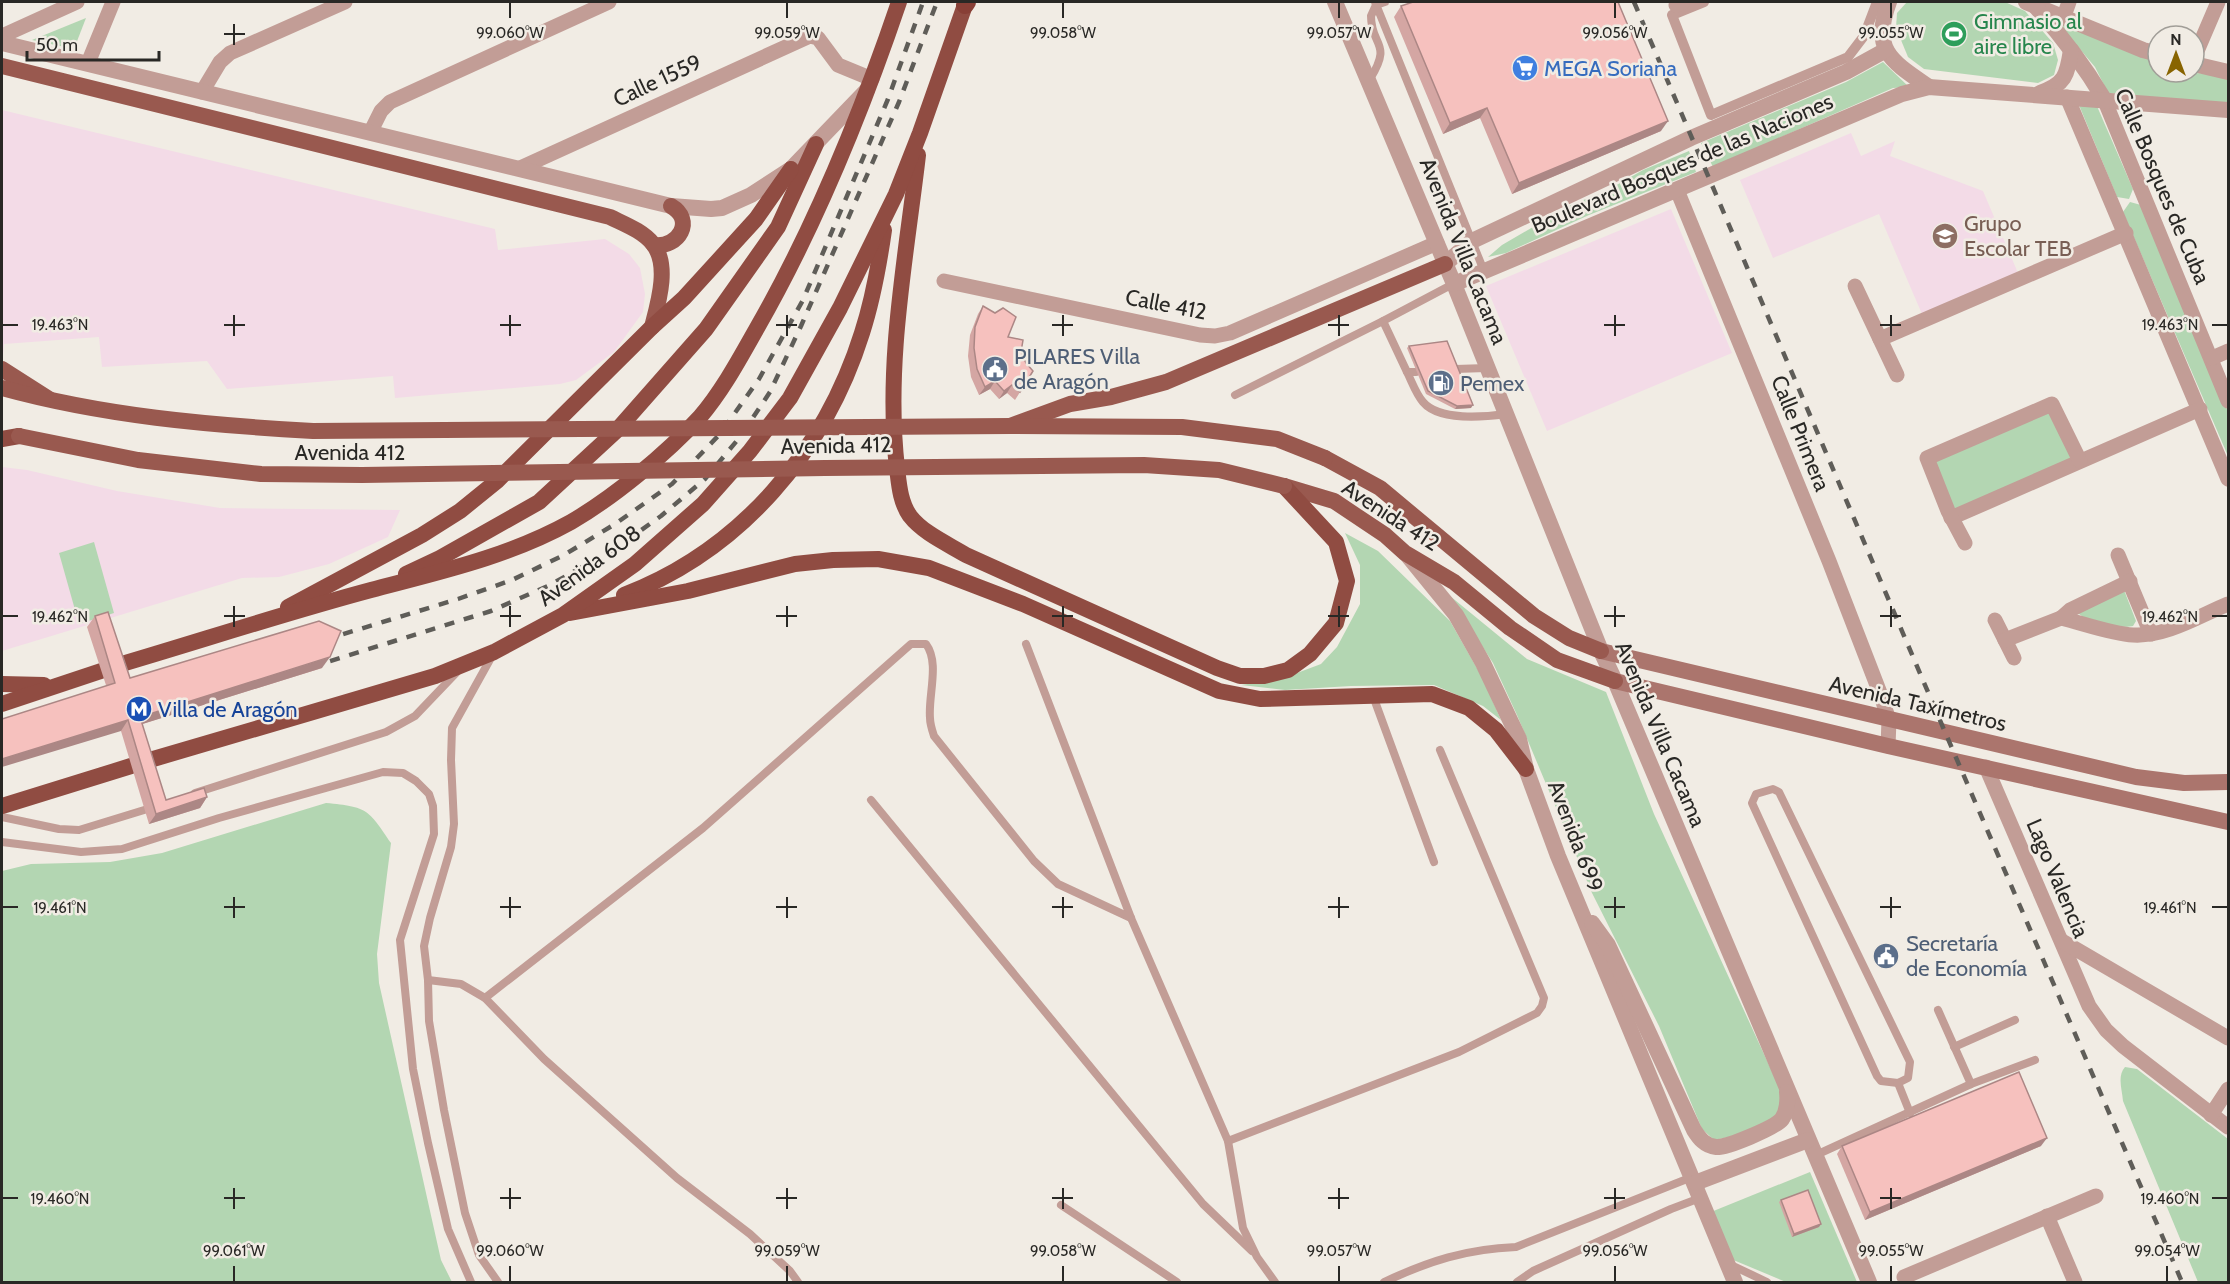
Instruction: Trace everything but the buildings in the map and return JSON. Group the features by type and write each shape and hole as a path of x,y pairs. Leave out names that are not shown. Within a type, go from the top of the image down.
{"highway":[{"name":"Avenida 608","path":"2,704 259,623 462,566 515,548 571,521 621,487 668,448 701,416 728,379 781,286 830,185 899,2"},
{"path":"967,3 920,133 897,327 893,436 900,494 910,516 929,532 966,555 1217,668 1240,676 1264,676 1288,670 1311,654 1336,623 1347,581 1336,542 1284,486"},
{"name":"Avenida 608","path":"2,806 435,676 494,652 563,615 635,564 703,504 750,451 790,398 840,308 896,194 920,133"},
{"path":"370,590 440,558 539,502 617,430 706,329 778,226 816,144"},
{"path":"259,623 422,535 460,511 497,481 684,298 756,219 791,169"},
{"path":"563,615 612,600 657,582 705,554 768,498 805,451 837,397 862,333 877,275 886,214"},
{"path":"2,439 19,436"},
{"path":"563,615 688,591 795,564 878,559 929,568 1023,604 1219,691 1260,699 1432,694 1470,708 1496,730 1526,769"},
{"path":"2,684 54,686"}],"main road":[{"path":"2,66 610,217 635,229 654,245 661,266 662,285 652,327"},
{"path":"654,245 669,244 680,234 682,215 671,206"},
{"path":"1010,426 1070,404 1111,397 1166,382 1445,264"},
{"path":"2,369 52,401"},
{"name":"Avenida 412","path":"2,388 52,401 139,417 212,426 313,431 1182,427 1277,439 1325,458 1380,488 1534,616 1569,638 1601,651"},
{"name":"Avenida 412","path":"2,429 19,436 138,460 261,474 363,475 1144,465 1219,470 1334,501 1385,535 1405,553 1454,582 1509,628 1557,660 1615,681"},
{"name":"Avenida Taxímetros","path":"1601,651 2136,777 2184,783 2229,782"},
{"path":"1615,681 1888,746 2229,822"}],"street":[{"path":"2,36 77,2"},
{"path":"88,63 113,2"},
{"path":"202,92 220,62 230,53 345,2"},
{"path":"371,131 381,111 390,102 609,2"},
{"name":"Avenida Villa Cacama","path":"1335,2 1454,284 1601,651 1869,1282"},
{"path":"1704,2 1672,15 1711,115 1848,57 1864,36 1877,2"},
{"path":"1889,2 1881,28 1886,51 1903,69 1929,87"},
{"path":"2206,30 2218,2"},
{"path":"2029,3 2066,9 2146,51"},
{"name":"Calle Bosques de Cuba","path":"2029,3 2059,33 2090,74 2104,99 2229,400"},
{"name":"Calle 1559","path":"520,168 806,37 814,36 821,41 838,65 869,84"},
{"path":"2,43 371,131 671,206 711,209 722,208 752,195 791,169 869,84"},
{"name":"Boulevard Bosques de las Naciones","path":"1445,264 1472,241 1691,138 1846,72 1886,51"},
{"path":"2036,94 2057,87 2068,70 2071,51"},
{"path":"2206,67 2229,72"},
{"name":"Boulevard Bosques de las Naciones","path":"1454,284 1902,94 1929,87 2229,110"},
{"path":"2067,97 2229,479"},
{"name":"Calle Primera","path":"1677,190 1829,561 1880,693 1888,720 1888,746"},
{"path":"1880,339 2126,233"},
{"name":"Calle 412","path":"944,281 1200,335 1215,336 1230,333 1437,243"},
{"path":"1855,286 1897,375"},
{"path":"2212,358 2229,351"},
{"path":"1965,543 1927,458 2052,404 2080,460"},
{"path":"1952,518 2200,409"},
{"name":"Avenida 699","path":"1405,553 1456,615 1483,663 1519,738 1526,769 1558,856 1735,1282"},
{"path":"2118,555 2151,634"},
{"path":"2005,640 2061,618 2070,610 2130,581"},
{"path":"2061,618 2132,635 2151,634 2229,604"},
{"path":"1995,620 2014,658"},
{"name":"Lago Valencia","path":"1986,767 2089,1006 2106,1030 2123,1046 2229,1127"},
{"path":"1578,906 1608,945 1694,1130 1705,1143 1713,1147 1727,1145 1777,1124 1786,1111 1788,1095 1784,1080"},
{"path":"2062,941 2229,1038"},
{"path":"2211,1115 2229,1089"},
{"path":"1696,1186 1808,1140"},
{"path":"1904,1277 2096,1196"},
{"path":"2047,1216 2075,1282"}],"lane":[{"path":"1376,3 1385,2"},
{"path":"1369,81 1379,64 1382,50 1371,21 1376,3"},
{"path":"1376,3 1484,271"},
{"path":"1235,394 1454,284"},
{"path":"1383,321 1423,403 1436,410 1466,418 1506,414"},
{"path":"1455,369 1487,368"},
{"path":"1407,372 1416,372"},
{"path":"484,998 703,828 911,644 918,643 926,644 931,651 930,719 934,736 1034,861 1058,884 1131,918"},
{"path":"1026,644 1131,918 1228,1141 1243,1228 1257,1257"},
{"path":"494,652 452,728 454,824 451,847 424,946 429,1021 465,1213 479,1255 498,1282"},
{"path":"190,795 386,732 416,716 465,664"},
{"path":"1373,696 1434,862"},
{"path":"1228,1141 1459,1052 1537,1013 1542,1006 1544,998 1440,750"},
{"path":"2,842 81,852 122,849 219,818 383,772 403,773 416,781 429,794 434,806 434,834 400,940 412,1059 447,1229 471,1282"},
{"path":"1768,789 1779,792 1910,1062 1908,1078 1898,1083 1881,1081 1877,1076 1752,803 1756,794 1768,789"},
{"path":"871,800 1203,1204 1257,1257 1275,1282"},
{"path":"2,817 59,829 79,830 159,805"},
{"path":"428,980 461,984 484,998 544,1059 677,1178 750,1234 790,1271 798,1282"},
{"path":"1938,1010 1971,1084"},
{"path":"1954,1047 2015,1020"},
{"path":"1815,1156 1971,1084 2035,1060"},
{"path":"1898,1083 1910,1113"},
{"path":"1384,1282 1420,1265 1458,1253 1516,1247 1696,1186"},
{"path":"1517,1282 1533,1271 1671,1209 1696,1186"},
{"path":"1061,1205 1177,1282"},
{"path":"1727,1264 1767,1282"}],"shaded area":[{"path":"2,110 495,229 498,250 605,239 629,254 640,268 645,294 643,312 614,352 576,380 560,384 395,398 393,376 227,389 207,361 102,367 99,337 4,344 2,356"},
{"name":"Grupo Escolar TEB","path":"1851,133 1861,156 1895,141 1890,156 1983,191 2018,273 1922,314 1879,214 1773,258 1740,180"},
{"path":"1671,209 1732,353 1547,431 1486,286"},
{"path":"2,467 27,470 117,491 220,508 400,510 388,537 329,564 279,577 242,578 2,651"}],"green space":[{"path":"1907,2 2005,2 2025,11 2053,43 2058,60 2054,75 2038,83 1924,69 1908,57 1896,28 1897,13"},
{"path":"86,18 74,49 32,40"},
{"path":"2058,23 2146,54 2146,84 2206,84 2206,73 2228,74 2228,106 2108,93 2095,67"},
{"path":"1883,62 1909,87 1893,88 1713,167 1701,143 1846,82"},
{"path":"2096,104 2133,189 2129,199 2117,197 2079,105"},
{"path":"1689,151 1696,172 1589,215 1506,253 1488,257 1502,245 1571,205 1606,191 1643,170"},
{"path":"2130,202 2141,205 2228,412 2228,456 2123,212"},
{"path":"2051,409 2074,461 1952,514 1929,462"},
{"path":"1345,533 1378,551 1450,621 1482,677 1501,720 1483,706 1434,685 1285,690 1241,685 1281,679 1321,664 1337,647 1360,604 1360,565"},
{"path":"94,542 114,613 79,624 59,553"},
{"path":"2124,590 2136,621 2133,626 2103,624 2087,619 2077,612"},
{"path":"1450,596 1527,659 1606,692 1654,814 1785,1100 1783,1113 1749,1133 1714,1140 1702,1129 1659,1026 1592,893 1493,663"},
{"path":"326,803 351,806 366,812 391,843 377,954 379,983 441,1260 452,1282 2,1282 2,871 31,864 110,862 162,853"},
{"path":"2125,1067 2137,1069 2228,1139 2228,1282 2198,1282 2123,1101 2121,1079"},
{"path":"1810,1172 1857,1282 1786,1282 1731,1259 1711,1212"}],"railway":[{"path":"324,640 512,580 564,555 615,524 672,484 720,434 759,379 803,300 888,99 923,2"},
{"path":"311,667 491,611 550,585 616,548 661,516 705,479 740,437 770,392 899,102 937,2"},
{"path":"1634,2 2182,1282"}],"place":[{"name":"Gimnasio al aire libre","path":"1954,34"},
{"name":"MEGA Soriana","path":"1525,68"},
{"name":"Grupo Escolar TEB","path":"1945,236"},
{"name":"PILARES Villa de Aragón","path":"995,369"},
{"name":"Pemex","path":"1441,383"},
{"name":"Villa de Aragón","path":"139,709"},
{"name":"Secretaría de Economía","path":"1886,956"}]}
